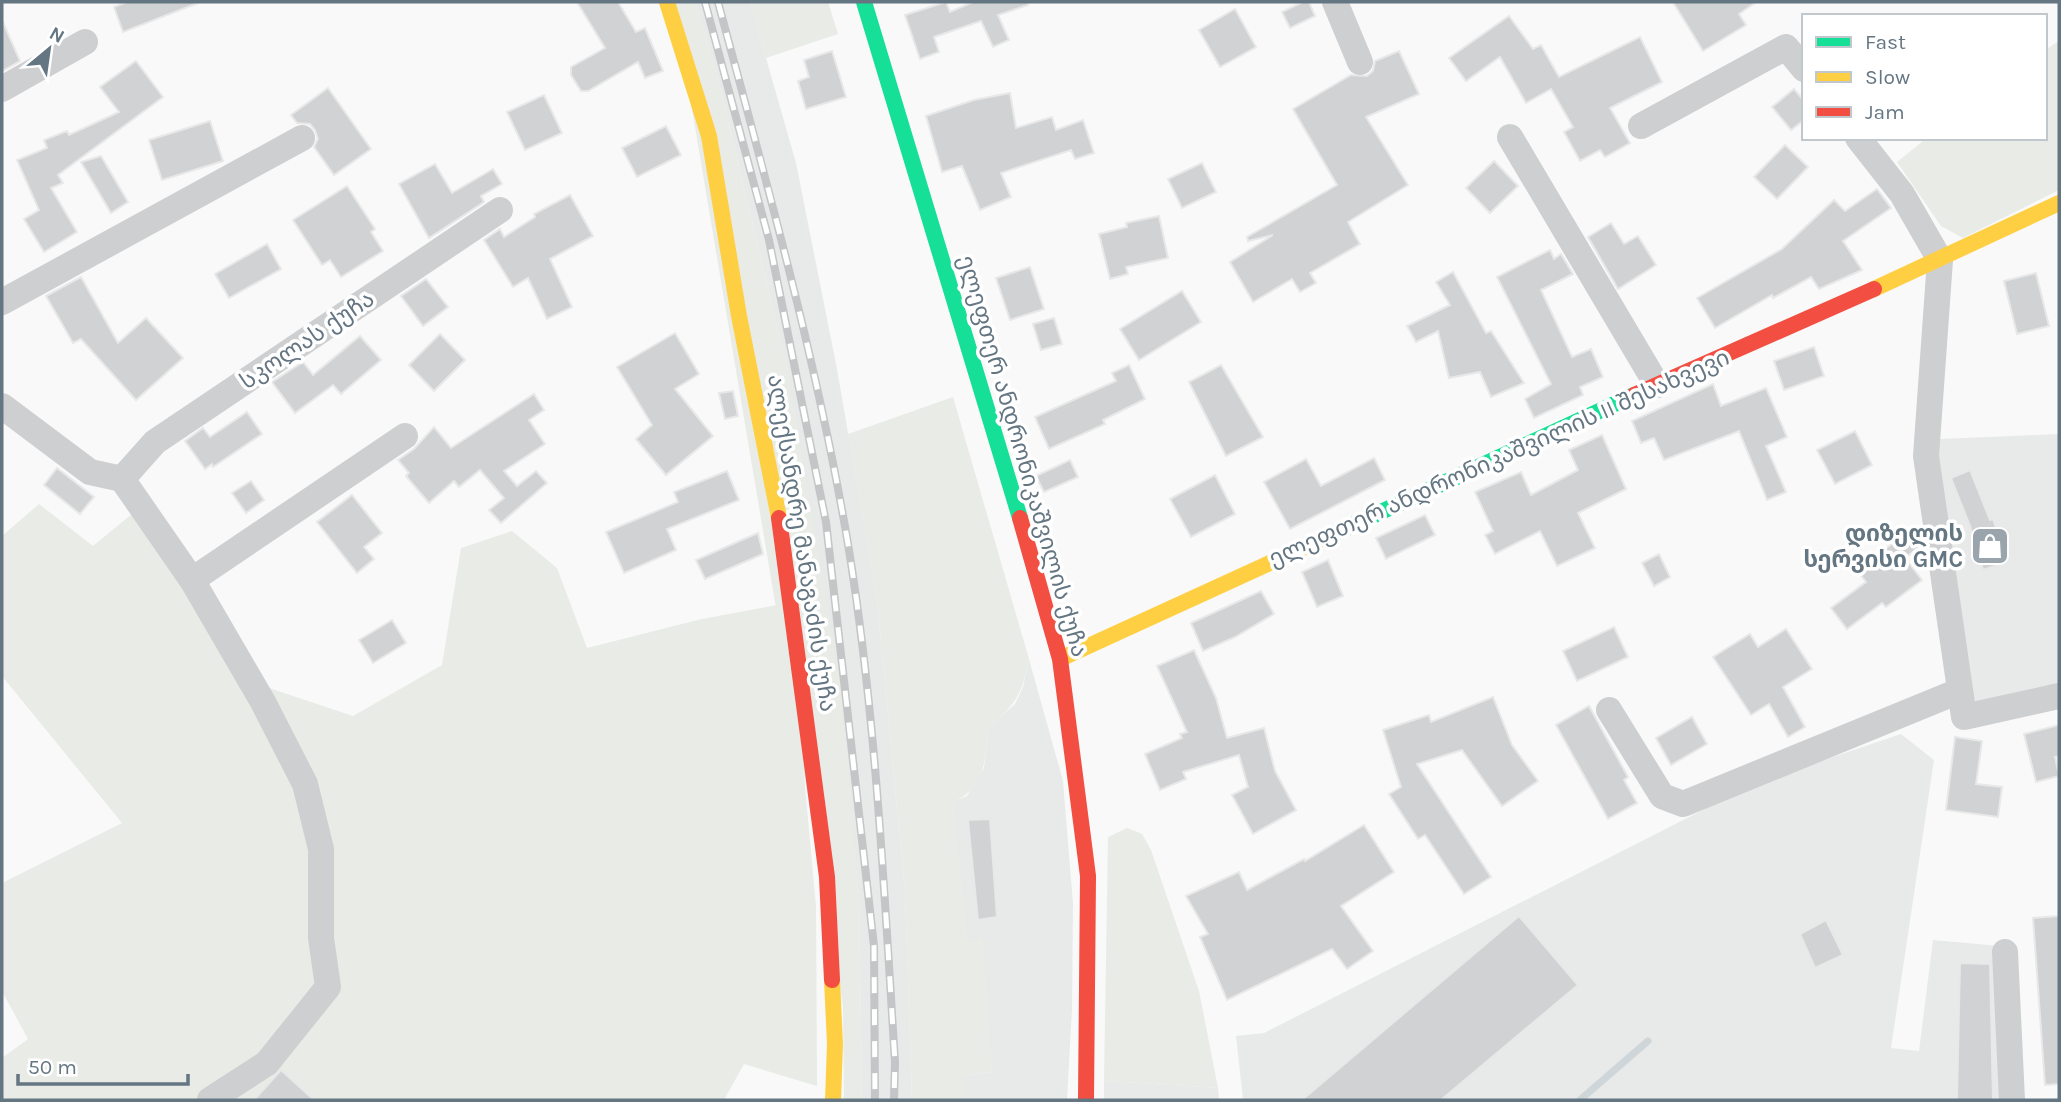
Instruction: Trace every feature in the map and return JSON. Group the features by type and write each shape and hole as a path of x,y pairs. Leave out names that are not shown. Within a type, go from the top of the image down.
{"street":[{"name":"ალექსანდრე მანაგაძის ქუჩა","path":"667,2 709,136 739,316 768,446 791,591 827,877 835,1044 833,1100"},
{"name":"ელეფთერ ანდრონიკაშვილის ქუჩა","path":"864,2 983,387 1060,659 1088,876 1086,1100"},
{"path":"1335,2 1360,62"},
{"path":"2,89 85,42"},
{"path":"1641,126 1735,72 1786,47 1802,67"},
{"path":"2,302 302,138"},
{"path":"1510,138 1657,386"},
{"path":"1860,140 1902,194 1940,260 1926,456 1964,717 2059,696"},
{"name":"ელეფთერ ანდრონიკაშვილის II შესახვევი","path":"1060,659 1657,386 1940,260 2059,203"},
{"name":"სკოლას ქუჩა","path":"122,479 155,442 500,210"},
{"path":"2,406 90,472 122,479 192,580 263,702 305,784 321,849 321,938 328,987 267,1063 210,1100"},
{"path":"192,580 405,436"},
{"path":"1609,710 1662,796 1683,804 1959,691"},
{"path":"2006,952 2012,1100"}],"shaded area":[{"path":"674,2 696,2 721,91 788,372 841,686 859,895 862,1100 844,1100 843,1006"},
{"path":"696,2 750,2 796,163 837,369 877,601 905,892 912,1100 862,1100 859,895 788,372 721,91"},
{"path":"750,2 828,2 838,34 766,58"},
{"path":"2059,41 2059,190 1963,238 1941,226 1897,162 1924,140 2047,140 2047,49"},
{"path":"953,397 1029,659 1016,698 989,727 978,780 973,788 954,802 967,942 983,940 992,1072 963,1076 963,1100 912,1100 905,892 877,601 848,434"},
{"path":"2059,434 2059,687 1981,705 1968,695 1939,475 1939,439"},
{"path":"39,504 93,546 132,514 181,579 236,677 353,716 442,665 461,548 512,531 557,568 587,648 702,619 788,603 816,906 817,1086 744,1064 724,1100 2,1100 2,1058 28,1039 2,991 2,883 122,823 2,676 2,536"},
{"path":"1029,659 1063,781 1073,904 1072,1009 1067,1100 963,1100 963,1076 992,1072 982,940 967,943 953,802 967,796 984,768 989,727 1015,704 1023,687"},
{"path":"1901,734 1934,760 1891,1048 1919,1051 1933,940 2000,946 2005,1100 1243,1100 1236,1036 1264,1033 1756,783"},
{"path":"1127,828 1142,834 1151,850 1199,991 1218,1088 1104,1081 1108,837"},
{"path":"1104,1081 1218,1088 1219,1100 1104,1100"}],"building":[{"path":"127,2 198,3 123,32 114,7"},
{"path":"577,2 618,2 636,32 645,28 663,71 645,78 638,62 588,91 581,91 571,75 571,67 605,48"},
{"path":"946,2 950,12 973,2 1028,2 1028,5 998,15 1009,40 993,47 981,21 934,37 939,52 920,59 905,15"},
{"path":"1309,2 1315,16 1290,28 1282,12"},
{"path":"1673,2 1756,2 1739,14 1746,25 1703,51"},
{"path":"1235,9 1256,47 1220,67 1199,30"},
{"path":"1509,16 1533,49 1541,45 1559,77 1640,37 1662,82 1610,108 1630,143 1605,157 1600,150 1580,161 1564,132 1573,127 1551,89 1526,103 1500,57 1466,81 1449,58"},
{"path":"2,20 20,61 2,71"},
{"path":"832,51 846,97 806,109 798,81 809,77 804,60"},
{"path":"1399,51 1419,94 1366,117 1408,185 1348,222 1360,244 1310,273 1316,283 1300,292 1292,279 1253,302 1230,262 1273,235 1248,241 1247,237 1337,185 1293,109 1351,75 1367,76 1373,71 1375,61"},
{"path":"136,61 163,97 58,175 63,183 51,188 77,232 44,252 24,219 39,210 17,160 47,148 44,140 67,131 69,135 119,112 100,87"},
{"path":"328,88 371,149 334,175 314,147 318,139 315,130 310,124 297,123 291,115"},
{"path":"1794,89 1802,99 1802,122 1791,130 1772,107"},
{"path":"1010,93 1016,128 1052,117 1056,130 1083,120 1094,153 1075,159 1071,150 1001,173 1011,197 980,210 962,166 942,172 926,116 974,100"},
{"path":"544,95 562,133 525,150 507,112"},
{"path":"210,121 223,161 162,180 149,140"},
{"path":"666,126 681,155 637,177 622,148"},
{"path":"1785,145 1808,167 1777,199 1754,177"},
{"path":"101,156 128,202 111,213 81,162"},
{"path":"1494,161 1518,186 1490,213 1466,188"},
{"path":"1202,163 1216,192 1182,208 1168,179"},
{"path":"435,164 452,193 493,169 502,184 481,196 484,202 429,238 399,184"},
{"path":"347,186 375,229 371,232 383,251 341,277 330,260 322,265 293,220"},
{"path":"1877,189 1891,208 1843,241 1862,270 1819,289 1811,277 1773,298 1772,295 1715,328 1697,298 1782,249 1834,200 1845,211"},
{"path":"570,195 593,236 550,259 572,307 547,319 528,278 513,287 484,240 500,229 504,237 535,217 534,214"},
{"path":"1159,216 1168,258 1126,267 1128,274 1110,279 1099,234 1127,227 1126,223"},
{"path":"1611,223 1624,244 1638,236 1656,265 1618,289 1588,237"},
{"path":"267,244 281,269 229,298 215,274"},
{"path":"1550,250 1554,259 1561,254 1573,274 1541,290 1572,357 1591,349 1603,377 1580,387 1583,395 1534,418 1525,399 1551,384 1497,277"},
{"path":"1030,267 1044,309 1010,320 996,278"},
{"path":"1453,272 1486,333 1491,331 1524,383 1491,397 1480,372 1449,378 1438,331 1416,342 1407,326 1450,305 1436,282"},
{"path":"2036,273 2049,326 2017,334 2004,281"},
{"path":"81,277 118,343 146,318 183,358 136,400 81,339 73,343 46,296"},
{"path":"426,279 448,307 423,326 401,296"},
{"path":"1182,291 1201,322 1139,360 1120,329"},
{"path":"1054,318 1062,344 1041,350 1033,324"},
{"path":"675,333 699,374 675,389 713,436 666,475 636,439 652,425 617,367"},
{"path":"440,334 465,360 434,391 409,365"},
{"path":"360,336 381,360 341,394 333,385 295,413 272,382 303,362 313,375"},
{"path":"1814,347 1824,376 1784,390 1774,361"},
{"path":"1129,365 1145,399 1103,420 1105,424 1049,449 1035,417 1116,381 1112,373"},
{"path":"1221,365 1263,437 1226,456 1189,382"},
{"path":"1713,384 1721,406 1766,388 1787,437 1766,446 1786,492 1767,500 1739,431 1664,460 1654,438 1641,443 1632,421"},
{"path":"733,391 738,416 725,419 719,393"},
{"path":"534,394 544,410 529,420 545,444 504,471 517,486 536,471 547,483 501,523 489,510 504,498 480,470 459,487 454,481 429,503 406,476 409,473 398,460 414,449 434,427 451,448"},
{"path":"247,412 262,434 213,467 212,464 205,469 185,441 203,428 210,437"},
{"path":"1855,431 1872,465 1835,484 1817,450"},
{"path":"1602,435 1626,489 1578,513 1595,548 1557,566 1540,531 1495,554 1485,535 1493,531 1475,492 1521,472 1531,495 1578,470 1569,450"},
{"path":"1374,458 1385,480 1290,529 1264,482 1306,459 1321,486"},
{"path":"1070,460 1078,477 1044,492 1036,476"},
{"path":"57,468 94,497 80,514 44,485"},
{"path":"1970,470 1990,520 1993,519 2007,562 1983,570 1970,526 1951,478"},
{"path":"727,471 739,500 667,529 676,550 624,573 606,532 678,502 674,492"},
{"path":"1215,475 1235,514 1191,537 1170,499"},
{"path":"251,481 264,500 246,513 232,493"},
{"path":"352,495 382,533 364,547 374,559 357,573 317,522"},
{"path":"1425,515 1435,535 1386,559 1376,538"},
{"path":"1916,526 1921,533 1923,544 1905,558 1922,580 1886,607 1882,603 1847,629 1831,608 1866,582 1857,570"},
{"path":"758,533 763,554 705,579 696,560"},
{"path":"1659,554 1670,577 1654,586 1642,563"},
{"path":"1328,560 1343,596 1317,607 1302,572"},
{"path":"1261,591 1274,614 1235,637 1203,651 1191,623"},
{"path":"392,620 406,643 373,663 359,640"},
{"path":"1614,627 1628,657 1577,681 1563,651"},
{"path":"1786,629 1812,669 1783,687 1805,727 1788,737 1769,704 1751,715 1713,657 1750,634 1758,647"},
{"path":"1194,650 1216,698 1227,738 1264,728 1275,771 1296,810 1253,834 1232,795 1248,787 1239,755 1183,772 1186,779 1160,790 1145,754 1182,738 1180,734 1187,732 1157,666"},
{"path":"1493,697 1512,745 1538,781 1502,806 1462,750 1417,764 1491,877 1464,894 1425,835 1418,839 1389,794 1401,787 1383,730 1429,715 1431,722"},
{"path":"1589,706 1628,777 1624,780 1637,803 1608,819 1556,725"},
{"path":"1692,717 1707,744 1671,765 1656,738"},
{"path":"2059,725 2059,756 2055,757 2059,776 2036,782 2024,734"},
{"path":"1955,737 1982,741 1976,784 2002,787 1998,817 1946,810"},
{"path":"990,819 997,917 978,920 968,820"},
{"path":"1364,825 1394,872 1341,906 1373,951 1347,969 1332,949 1227,1000 1200,937 1208,934 1186,896 1239,872 1247,890 1304,859 1305,861"},
{"path":"1519,916 1578,985 1441,1100 1302,1100"},
{"path":"2059,916 2059,1084 2045,1085 2033,918"},
{"path":"1826,920 1843,955 1815,968 1800,934"},
{"path":"1960,963 1990,964 1993,1100 1957,1100"},
{"path":"281,1070 314,1100 254,1100"}],"waterway":[{"path":"1580,1100 1648,1041"}],"railway":[{"path":"705,2 769,240 826,522 874,946 875,1100"},
{"path":"718,2 806,339 848,544 866,673 878,802 895,1062 894,1100"}],"traffic: fast":[{"path":"864,2 1020,518"},
{"path":"1331,535 1634,395"}],"traffic: slow":[{"path":"667,2 709,136 739,316 779,518"},
{"path":"1874,289 2059,203"},
{"path":"1060,659 1331,535"},
{"path":"832,980 835,1044 833,1100"}],"traffic: jam":[{"path":"1634,395 1874,289"},
{"path":"779,518 827,877 832,980"},
{"path":"1020,518 1060,659 1088,876 1086,1100"}],"place":[{"name":"დიზელის სერვისი GMC","path":"1990,546"}]}
